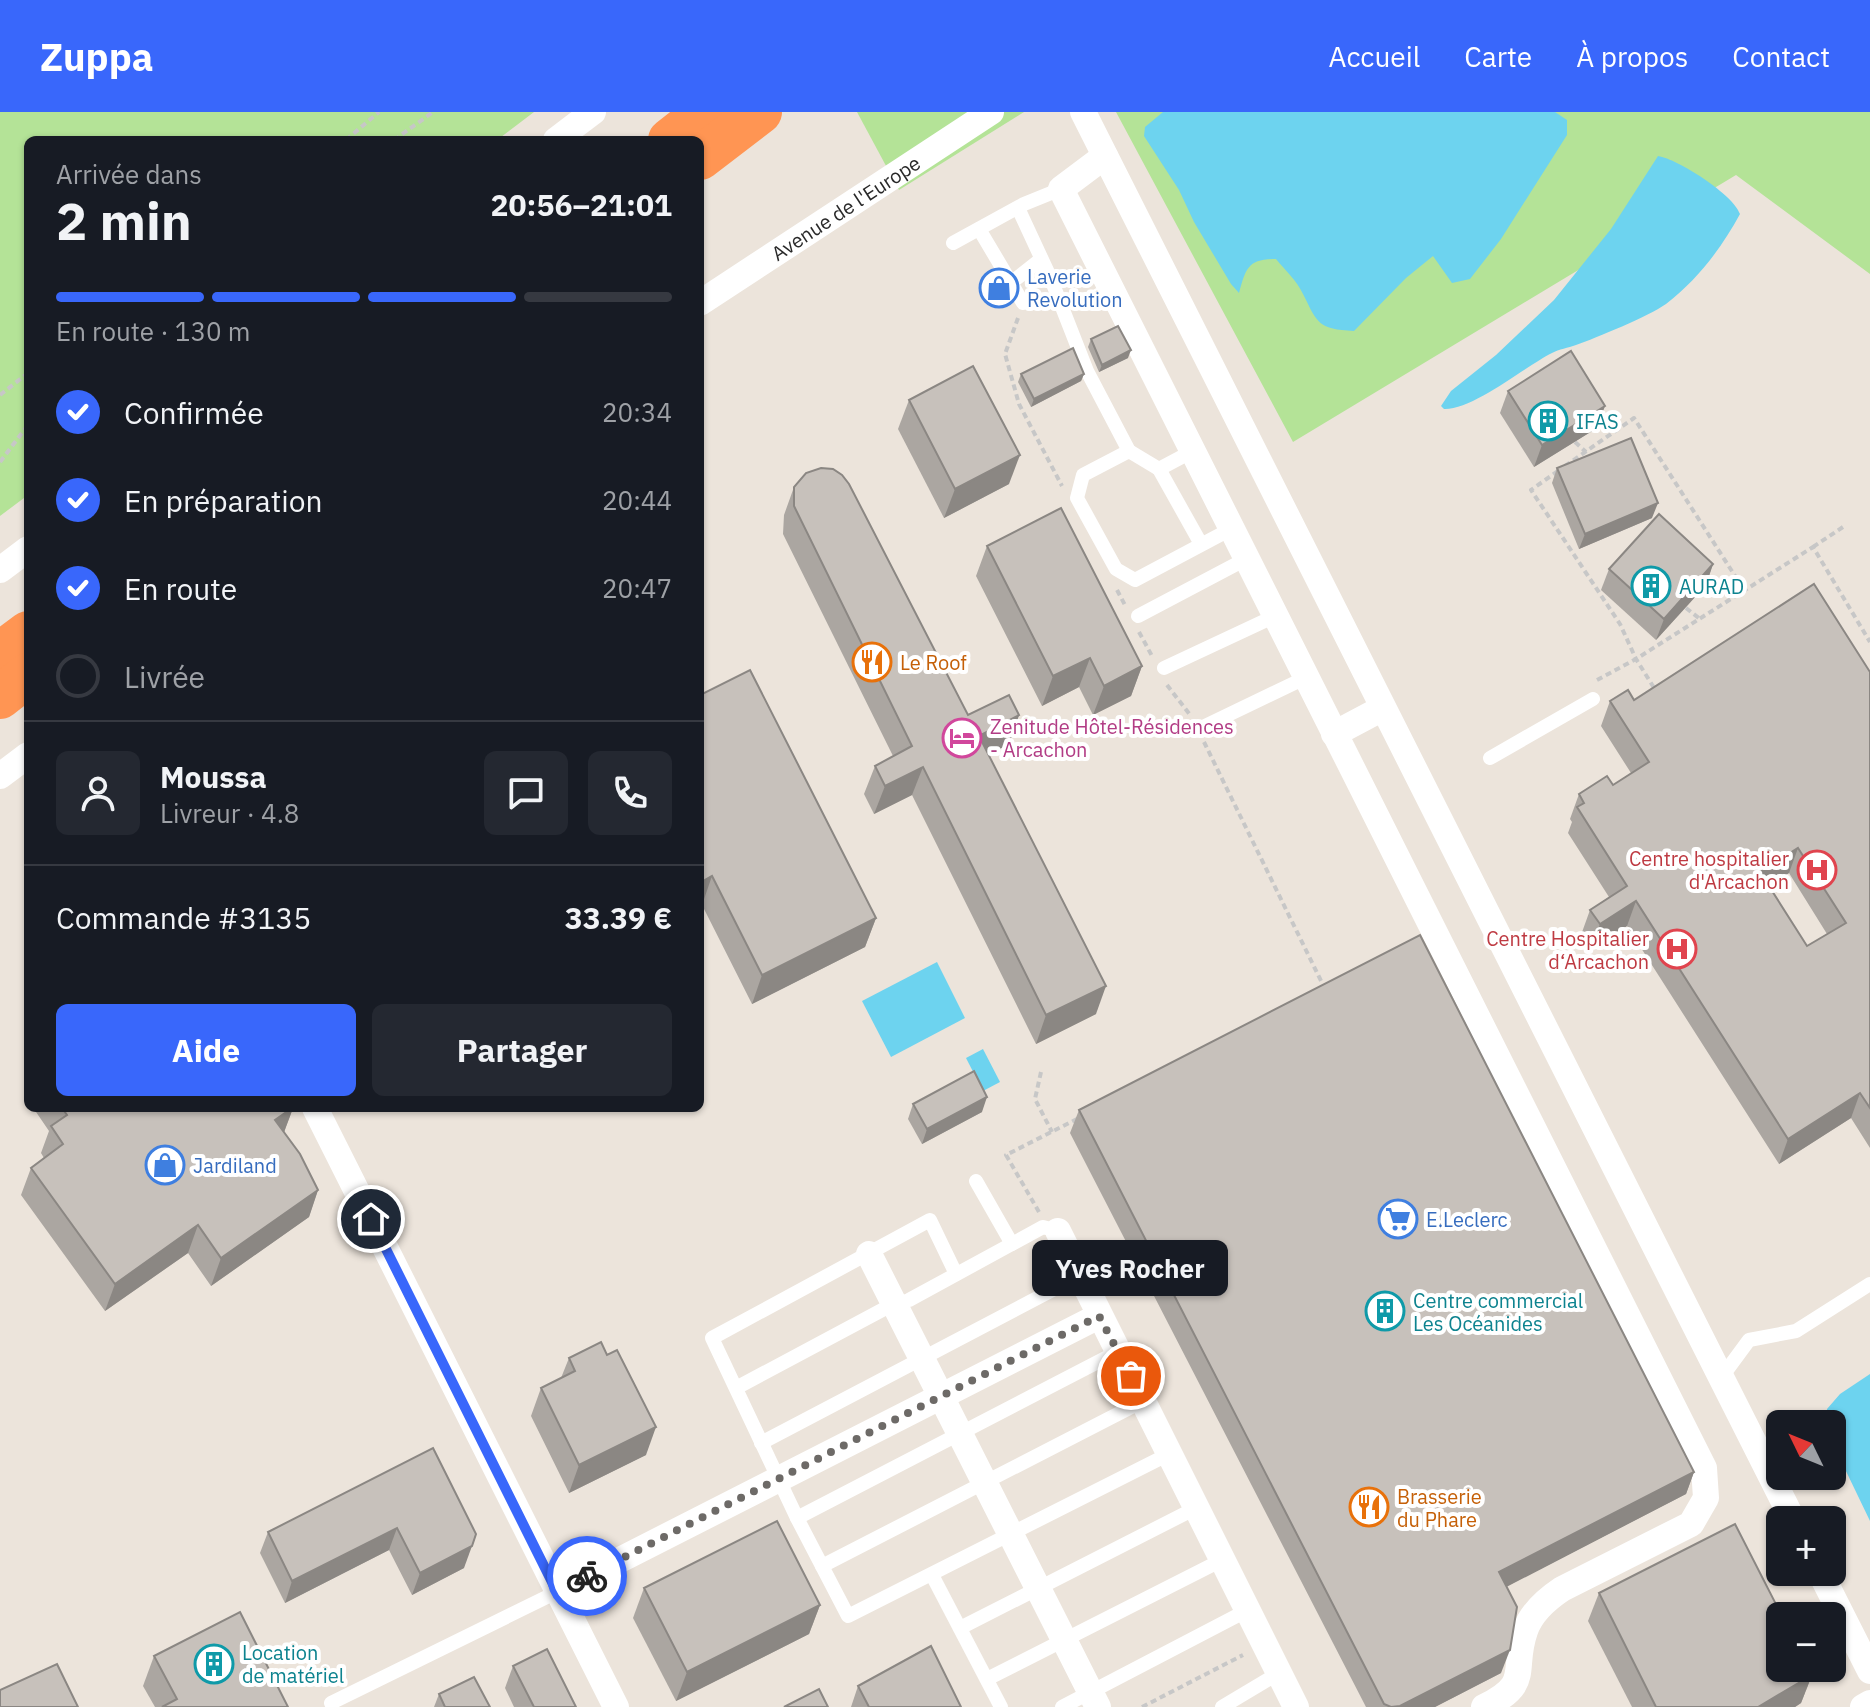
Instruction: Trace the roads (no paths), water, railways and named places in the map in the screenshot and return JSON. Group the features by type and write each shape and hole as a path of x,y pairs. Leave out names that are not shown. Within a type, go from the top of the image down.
{"highway":[{"path":"675,136 706,112"},
{"path":"704,155 760,112"},
{"path":"0,654 24,636"},
{"path":"0,697 24,678"}],"street":[{"path":"559,128 593,112"},
{"name":"Avenue de l'Europe","path":"704,300 991,112"},
{"path":"1083,112 1786,1506"},
{"path":"1105,156 1061,189 1704,1468 1706,1498 1691,1524 1562,1589 1544,1602 1525,1630 1517,1683 1484,1707"},
{"path":"0,570 24,552"},
{"path":"1334,734 1383,708"},
{"path":"0,776 24,758"},
{"path":"317,1112 616,1707"},
{"path":"1058,1231 1296,1707"},
{"path":"869,1254 1094,1700"},
{"path":"557,1592 1099,1316"},
{"path":"1827,1586 1870,1671"},
{"path":"1863,1707 1870,1703"}],"lane":[{"path":"953,243 1061,189"},
{"path":"1018,208 1051,279 1087,371 1129,451 1159,469 1201,544"},
{"path":"979,229 1023,303"},
{"path":"1012,282 1040,260"},
{"path":"1129,451 1083,475 1077,498 1116,569 1135,580 1231,529"},
{"path":"1159,469 1191,452"},
{"path":"1133,616 1246,559"},
{"path":"1161,670 1275,616"},
{"path":"1201,731 1305,678"},
{"path":"1490,758 1593,699"},
{"path":"976,1181 1012,1244"},
{"path":"956,1274 930,1220 712,1338 797,1518 848,1616 1169,1454"},
{"path":"736,1388 1043,1227 1058,1231"},
{"path":"761,1443 1079,1276"},
{"path":"1721,1378 1749,1340 1796,1331 1870,1284"},
{"path":"797,1518 1119,1351"},
{"path":"822,1566 1143,1401"},
{"path":"960,1628 1196,1508"},
{"path":"987,1679 1222,1560"},
{"path":"932,1575 1001,1707"},
{"path":"331,1703 557,1592"},
{"path":"1062,1707 1094,1700 1248,1610"},
{"path":"1222,1707 1279,1673"}],"water":[{"path":"1163,112 1555,112 1567,120 1567,135 1501,239 1470,279 1452,283 1433,256 1406,278 1354,331 1333,329 1321,323 1298,285 1276,259 1254,263 1244,277 1239,293 1231,284 1179,190 1144,136 1145,127"},
{"path":"1658,156 1704,179 1727,197 1740,214 1708,263 1688,285 1658,309 1555,352 1469,403 1444,409 1441,406 1451,391 1496,355 1554,300 1611,229"},
{"path":"937,962 965,1018 891,1057 862,1001"},
{"path":"983,1049 1000,1082 983,1091 966,1058"},
{"path":"1870,1374 1870,1521 1846,1471 1846,1410 1827,1410 1840,1394"}],"place":[{"name":"Laverie Revolution","path":"999,288"},
{"name":"IFAS","path":"1548,421"},
{"name":"AURAD","path":"1651,586"},
{"name":"Le Roof","path":"872,662"},
{"name":"Zenitude Hôtel-Résidences - Arcachon","path":"962,738"},
{"name":"Centre hospitalier d'Arcachon","path":"1817,870"},
{"name":"Centre Hospitalier d‘Arcachon","path":"1677,949"},
{"name":"Jardiland","path":"165,1165"},
{"name":"E.Leclerc","path":"1398,1219"},
{"name":"Centre commercial Les Océanides","path":"1385,1311"},
{"name":"Yves Rocher","path":"1131,1376"},
{"name":"Brasserie du Phare","path":"1369,1507"},
{"name":"Location de matériel","path":"214,1664"}]}
